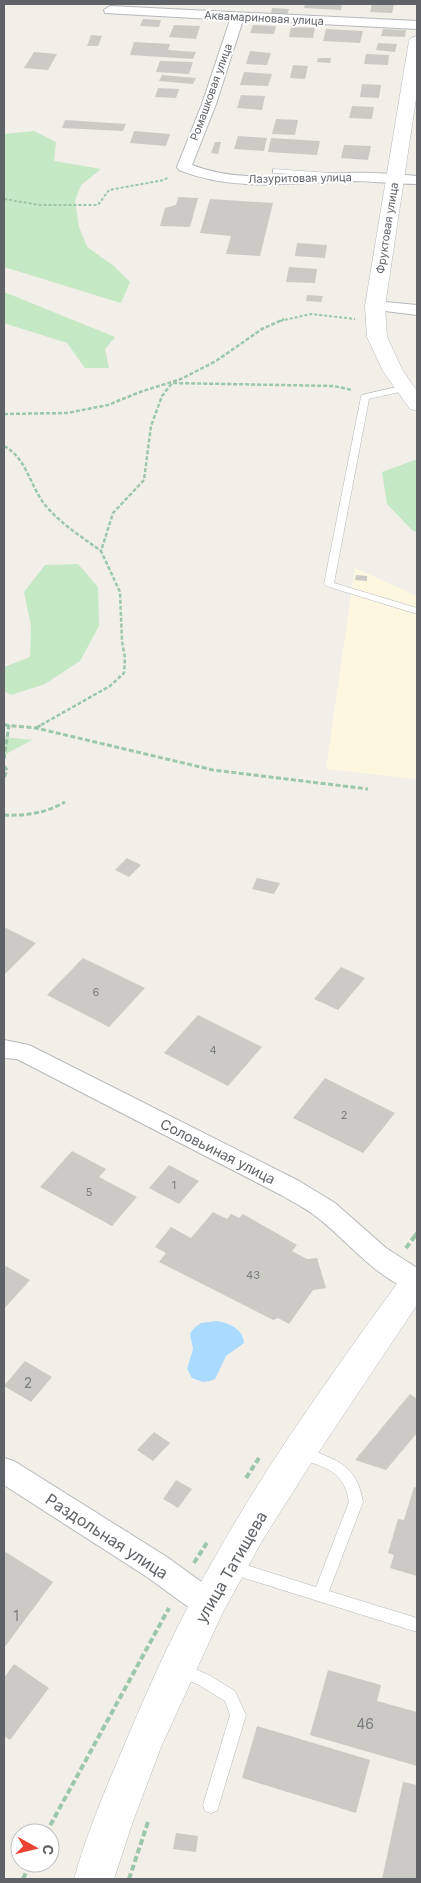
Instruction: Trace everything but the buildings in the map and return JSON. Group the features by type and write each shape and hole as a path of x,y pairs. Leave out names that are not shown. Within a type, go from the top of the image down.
{"street":[{"name":"Аквамариновая улица","path":"110,10 417,25"},
{"name":"Ромашковая улица","path":"184,167 209,104 238,16"},
{"name":"Фруктовая улица","path":"417,41 413,89 394,179 375,306 377,337 393,371 417,405"},
{"name":"Лазуритовая улица","path":"184,167 196,174 224,178 282,181 349,177 417,180"},
{"path":"375,306 417,310"},
{"name":"Соловьиная улица","path":"4,1049 21,1051 290,1188 326,1210 377,1256 417,1280"},
{"name":"улица Татищева","path":"94,1879 116,1815 153,1720 208,1604 228,1567 300,1452 417,1280"},
{"name":"Раздольная улица","path":"4,1470 157,1567 208,1604"}],"lane":[{"path":"276,171 349,177"},
{"path":"405,388 365,397 329,584 417,611"},
{"path":"300,1452 346,1473 355,1487 356,1502 320,1596"},
{"path":"228,1567 417,1625"},
{"path":"177,1669 204,1680 230,1696 238,1715 211,1805"}],"path":[{"path":"4,199 40,206 98,204 109,190 164,180 184,167"},
{"path":"4,414 67,413 108,405 140,392 172,383 216,362 262,329 281,320 311,314 360,320"},
{"path":"172,383 334,386 377,394"},
{"path":"101,551 113,512 144,480 150,426 162,396 172,383"},
{"path":"4,446 10,448 21,459 44,506 60,521 101,551 120,592 122,641 125,658 124,673 110,686 36,728"},
{"path":"4,725 36,728 213,770 368,789"},
{"path":"4,760 9,725"},
{"path":"4,766 7,770 4,778"},
{"path":"4,815 35,815 64,802"},
{"path":"129,1879 149,1818"}],"shaded area":[{"path":"355,568 417,596 417,779 326,769"}],"green space":[{"path":"34,131 56,142 54,161 101,169 81,185 75,201 79,227 87,247 114,266 130,282 121,303 4,267 4,134"},
{"path":"4,292 115,337 105,349 109,368 85,368 67,343 4,323"},
{"path":"417,460 417,532 412,530 387,504 382,472"},
{"path":"78,564 98,587 99,626 80,661 45,684 11,695 4,691 4,667 30,657 31,626 24,592 45,565"},
{"path":"4,737 32,740 4,755"}],"water":[{"path":"217,1321 226,1323 238,1330 244,1343 226,1356 215,1379 203,1382 192,1378 187,1369 193,1349 190,1334 201,1323"}]}
